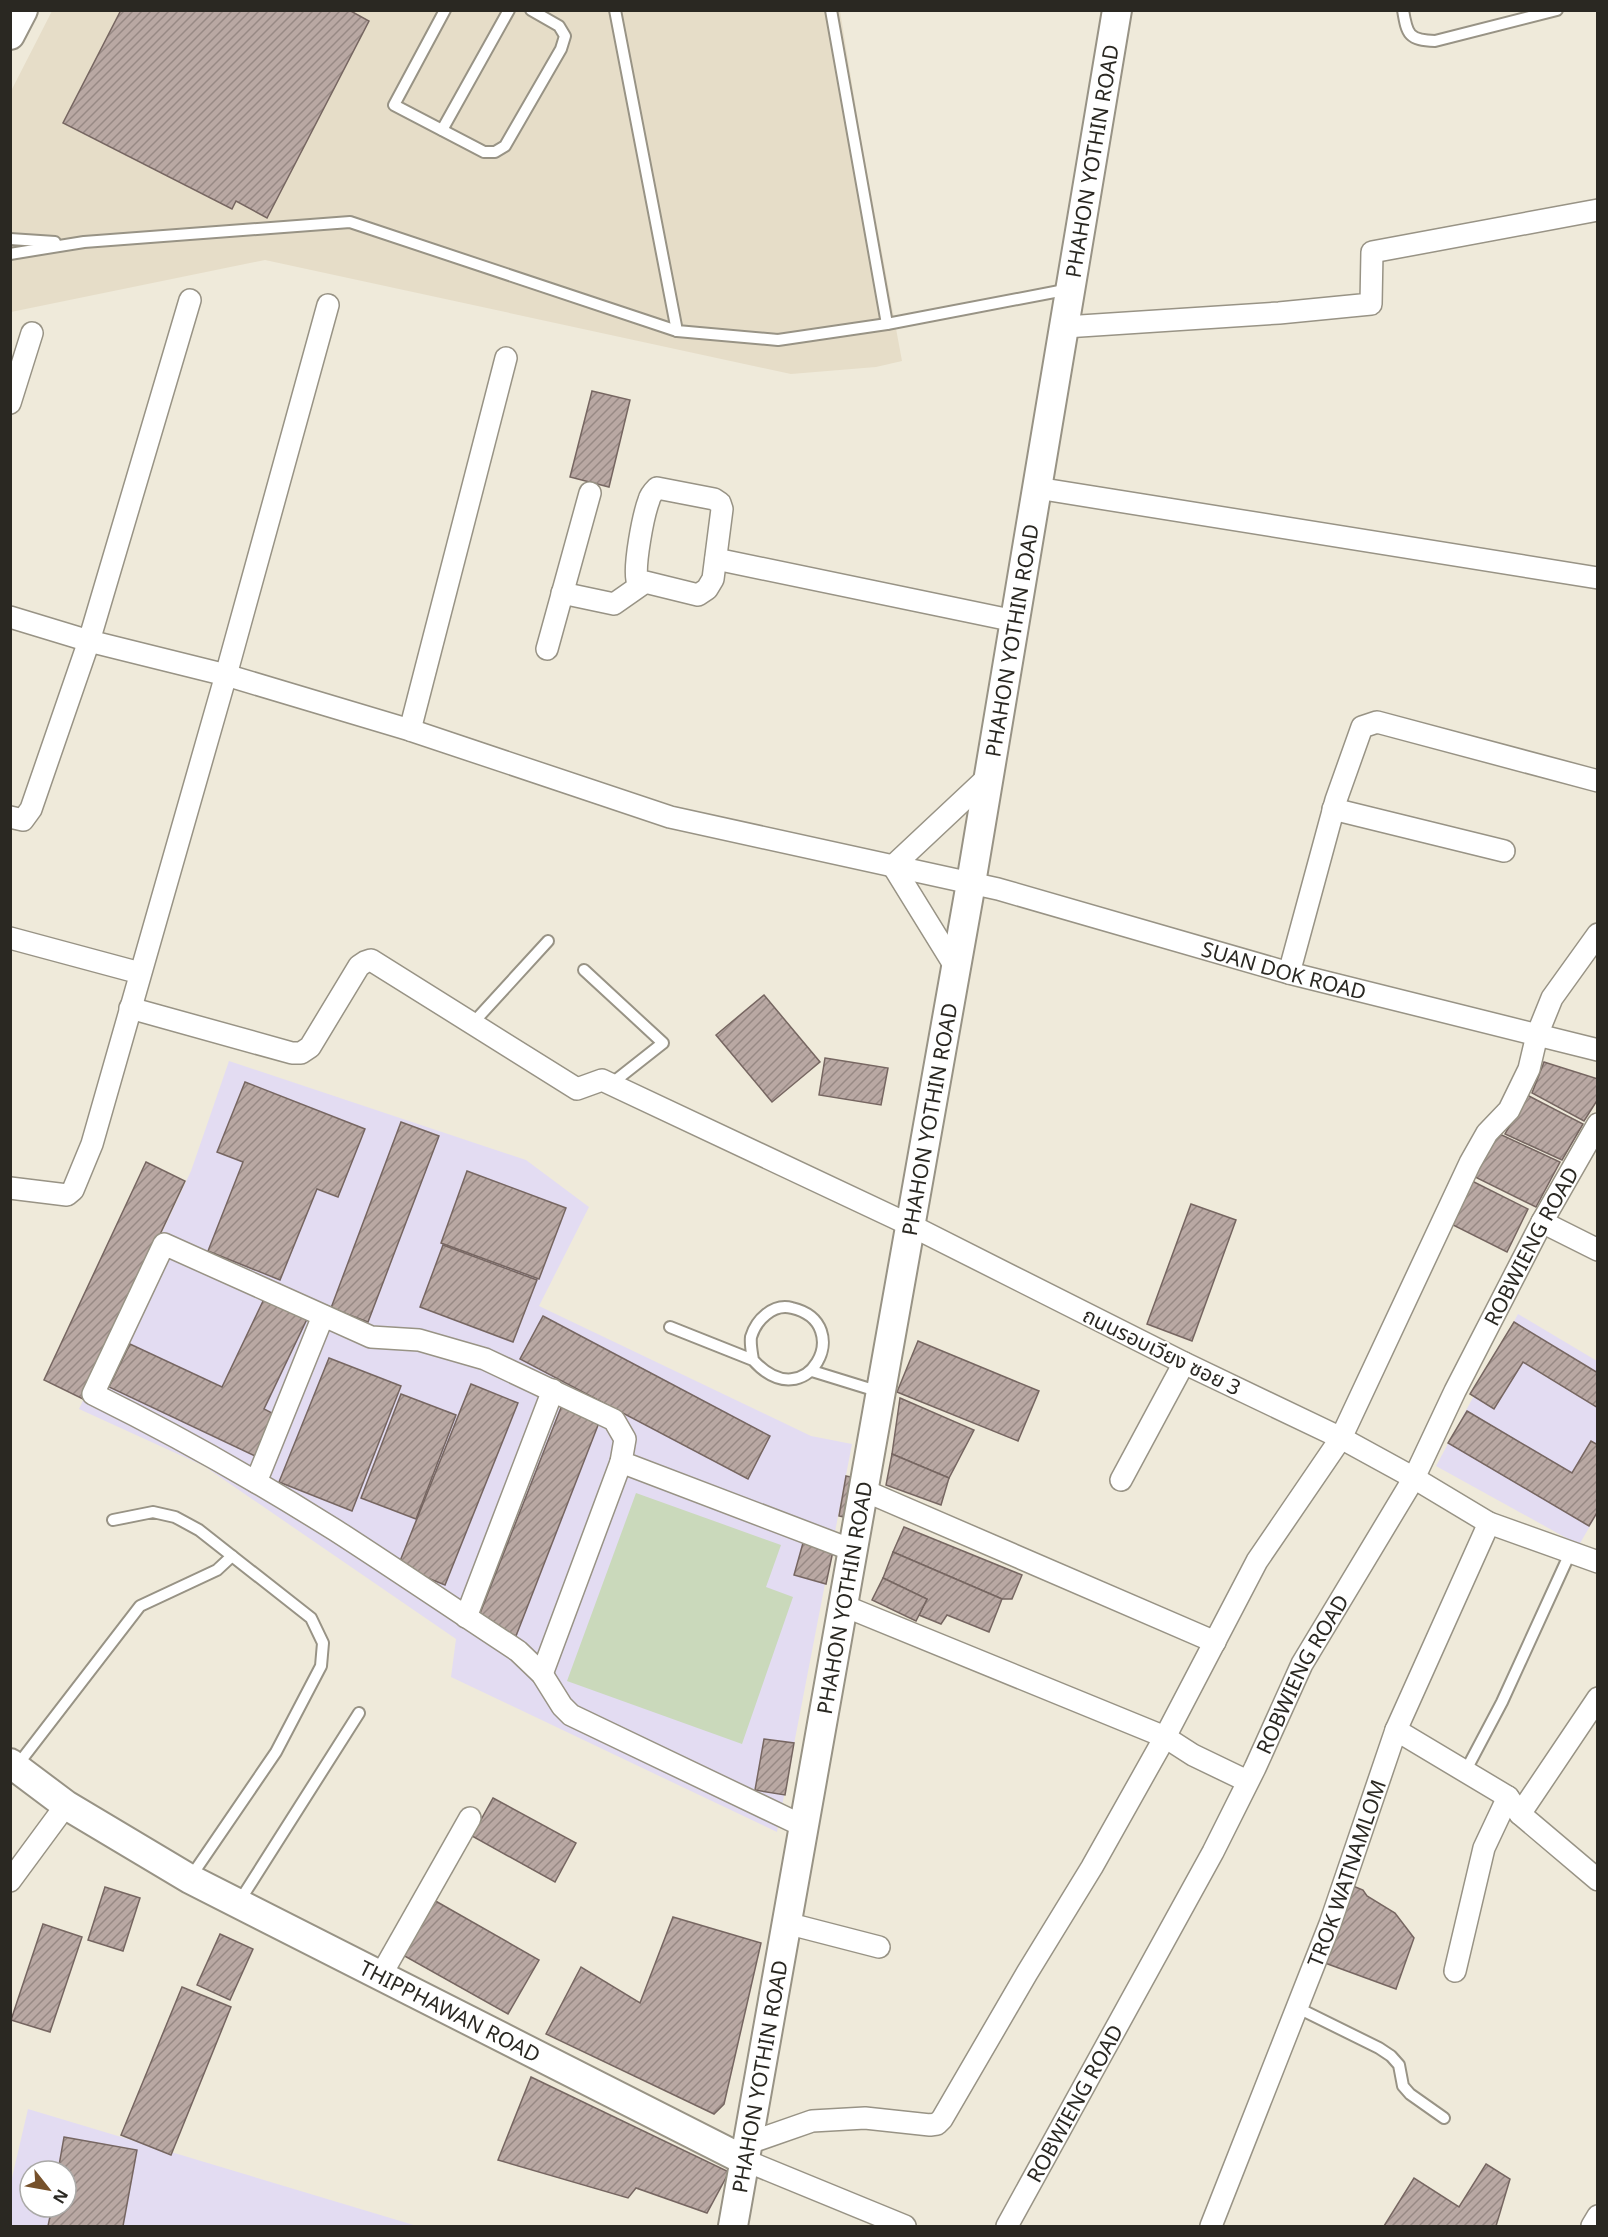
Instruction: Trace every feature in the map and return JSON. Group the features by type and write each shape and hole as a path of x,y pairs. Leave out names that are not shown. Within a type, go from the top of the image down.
{"main road":[{"path":"10,35 23,10"},
{"name":"PHAHON YOTHIN ROAD","path":"733,2226 971,883 1117,10"},
{"name":"THIPPHAWAN ROAD","path":"13,1765 66,1805 190,1879 381,1975 745,2152"}],"street":[{"path":"1065,327 1279,313 1371,304 1372,252 1598,210"},
{"path":"10,817 23,820 31,809 89,641 190,300"},
{"path":"10,1188 67,1195 73,1190 92,1144 226,675 328,305"},
{"path":"10,403 32,333"},
{"path":"410,730 506,357"},
{"path":"657,488 714,499 720,503 722,509 713,579 707,589 698,595 644,583 637,580 635,572 649,500 657,488"},
{"path":"1037,488 1598,578"},
{"path":"547,649 590,493"},
{"path":"716,559 1015,621"},
{"path":"562,593 614,603 644,583"},
{"name":"SUAN DOK ROAD","path":"10,617 89,641 226,675 410,730 670,817 971,883 1289,973 1598,1050"},
{"path":"1289,973 1333,809 1362,727 1377,722 1598,781"},
{"path":"956,968 893,866 989,776"},
{"path":"1333,809 1504,851"},
{"path":"745,2152 812,2121 865,2118 930,2125 937,2124 942,2119 1092,1867 1165,1737 1257,1561 1341,1438 1470,1163 1487,1133 1509,1110 1529,1069 1537,1035 1552,998 1598,934"},
{"path":"10,938 140,973"},
{"path":"130,1008 292,1053 301,1053 310,1047 358,966 371,960 577,1089 602,1080 611,1084"},
{"name":"ถนนรอบเวียง ซอย 3","path":"611,1084 910,1225 1184,1363 1341,1438 1489,1523 1598,1562"},
{"name":"ROBWIENG ROAD","path":"1007,2226 1213,1852 1302,1664 1414,1478 1455,1391 1542,1222 1598,1124"},
{"path":"1542,1222 1598,1250"},
{"path":"542,1674 621,1462 625,1439 614,1420 485,1359 419,1340 371,1337 164,1244 93,1394 161,1427 256,1482 335,1530 518,1651 542,1674 562,1706 571,1715 803,1826"},
{"path":"256,1482 323,1316"},
{"path":"1121,1480 1184,1363"},
{"path":"466,1617 553,1390"},
{"path":"621,1462 852,1550"},
{"path":"863,1490 1215,1642"},
{"name":"TROK WATNAMLOM","path":"1211,2226 1330,1924 1396,1730 1489,1523"},
{"path":"842,1605 1165,1737 1193,1755 1248,1781"},
{"path":"1455,1971 1484,1848 1598,1698"},
{"path":"1396,1730 1465,1772 1514,1806 1598,1880"},
{"path":"10,1881 66,1805"},
{"path":"381,1975 470,1818"},
{"path":"786,1923 879,1947"},
{"name":"THIPPHAWAN ROAD","path":"745,2152 905,2226"},
{"path":"1592,2226 1598,2216"}],"lane":[{"path":"445,10 394,105 484,152 495,152 505,146 561,49 565,36 559,27 531,10"},
{"path":"442,130 509,10"},
{"path":"615,10 677,331"},
{"path":"831,10 887,324"},
{"path":"1403,10 1406,30 1410,36 1420,40 1435,41 1557,10"},
{"path":"10,254 84,242 350,222 677,331 778,340 887,324 1070,289"},
{"path":"10,239 84,242"},
{"path":"473,1023 548,941"},
{"path":"584,970 663,1043 611,1084"},
{"path":"670,1327 753,1360 763,1371 779,1380 796,1379 812,1371 822,1356 824,1339 817,1322 804,1311 787,1307 770,1311 757,1323 751,1340 753,1360"},
{"path":"812,1371 880,1392"},
{"path":"113,1520 153,1512 175,1517 199,1530 311,1618 323,1643 321,1665 276,1752 190,1879"},
{"path":"13,1765 140,1606 216,1570 232,1557"},
{"path":"1465,1772 1502,1702 1566,1562"},
{"path":"238,1904 359,1713"},
{"path":"1296,2007 1391,2056 1399,2065 1403,2086 1410,2094 1444,2118"}],"shaded area":[{"path":"52,11 840,11 902,361 876,367 791,374 265,260 11,312 10,93"},
{"path":"229,1061 526,1160 589,1207 539,1306 811,1436 852,1444 777,1832 451,1677 456,1639 204,1466 79,1409 191,1171"},
{"path":"1518,1314 1597,1361 1597,1514 1579,1545 1436,1466"},
{"path":"28,2109 417,2226 11,2226 11,2182"}],"green space":[{"path":"636,1493 781,1545 766,1587 793,1597 742,1744 567,1681"}],"building":[{"path":"121,10 349,10 369,21 267,218 236,201 232,209 63,123"},
{"path":"592,391 630,400 609,487 570,477"},
{"path":"764,995 820,1062 772,1102 716,1035"},
{"path":"825,1058 888,1068 881,1105 819,1095"},
{"path":"1544,1062 1598,1079 1598,1099 1584,1121 1532,1093"},
{"path":"245,1082 365,1129 338,1197 317,1189 280,1280 208,1251 243,1162 217,1152"},
{"path":"1527,1095 1583,1124 1562,1160 1505,1134"},
{"path":"401,1122 439,1136 368,1322 331,1308"},
{"path":"1493,1131 1560,1162 1536,1207 1471,1175"},
{"path":"146,1162 185,1181 83,1399 44,1380"},
{"path":"467,1171 566,1208 539,1279 441,1243"},
{"path":"1468,1179 1528,1209 1507,1252 1447,1222"},
{"path":"1191,1204 1236,1220 1192,1341 1147,1324"},
{"path":"443,1245 537,1280 513,1342 420,1307"},
{"path":"264,1299 307,1319 264,1409 274,1414 255,1456 109,1387 130,1344 222,1387"},
{"path":"543,1316 770,1436 748,1479 520,1359"},
{"path":"1514,1322 1598,1373 1598,1408 1523,1362 1494,1409 1470,1394"},
{"path":"918,1341 1039,1391 1018,1441 897,1392"},
{"path":"329,1358 401,1386 352,1511 279,1482"},
{"path":"471,1384 518,1403 445,1585 398,1566"},
{"path":"401,1394 456,1415 416,1519 361,1498"},
{"path":"900,1398 974,1430 949,1478 892,1454"},
{"path":"564,1400 602,1415 516,1636 477,1621"},
{"path":"1467,1411 1572,1473 1591,1441 1598,1445 1598,1511 1589,1526 1448,1443"},
{"path":"892,1454 949,1478 941,1505 886,1485"},
{"path":"846,1476 851,1477 844,1517 839,1516"},
{"path":"904,1527 1022,1575 1012,1599 1002,1599 893,1552"},
{"path":"803,1543 833,1551 826,1584 794,1575"},
{"path":"893,1552 1002,1599 989,1632 947,1615 941,1624 919,1615 927,1599 883,1578"},
{"path":"883,1578 927,1599 916,1621 872,1600"},
{"path":"764,1739 794,1743 785,1795 755,1790"},
{"path":"493,1798 576,1843 555,1882 472,1836"},
{"path":"1353,1886 1363,1890 1367,1896 1395,1913 1414,1938 1396,1989 1325,1963"},
{"path":"105,1887 140,1898 123,1951 88,1940"},
{"path":"432,1899 539,1960 508,2014 401,1954"},
{"path":"673,1917 761,1943 724,2104 714,2114 546,2034 581,1967 640,2003"},
{"path":"43,1924 82,1937 50,2032 11,2020"},
{"path":"220,1934 253,1949 230,2000 197,1985"},
{"path":"182,1987 231,2007 171,2155 121,2135"},
{"path":"531,2077 729,2172 707,2213 636,2188 628,2198 498,2160"},
{"path":"64,2137 137,2150 123,2226 48,2226 49,2219 78,2219 78,2159 60,2159"},
{"path":"1486,2164 1510,2179 1496,2226 1384,2226 1414,2178 1459,2207"}]}
